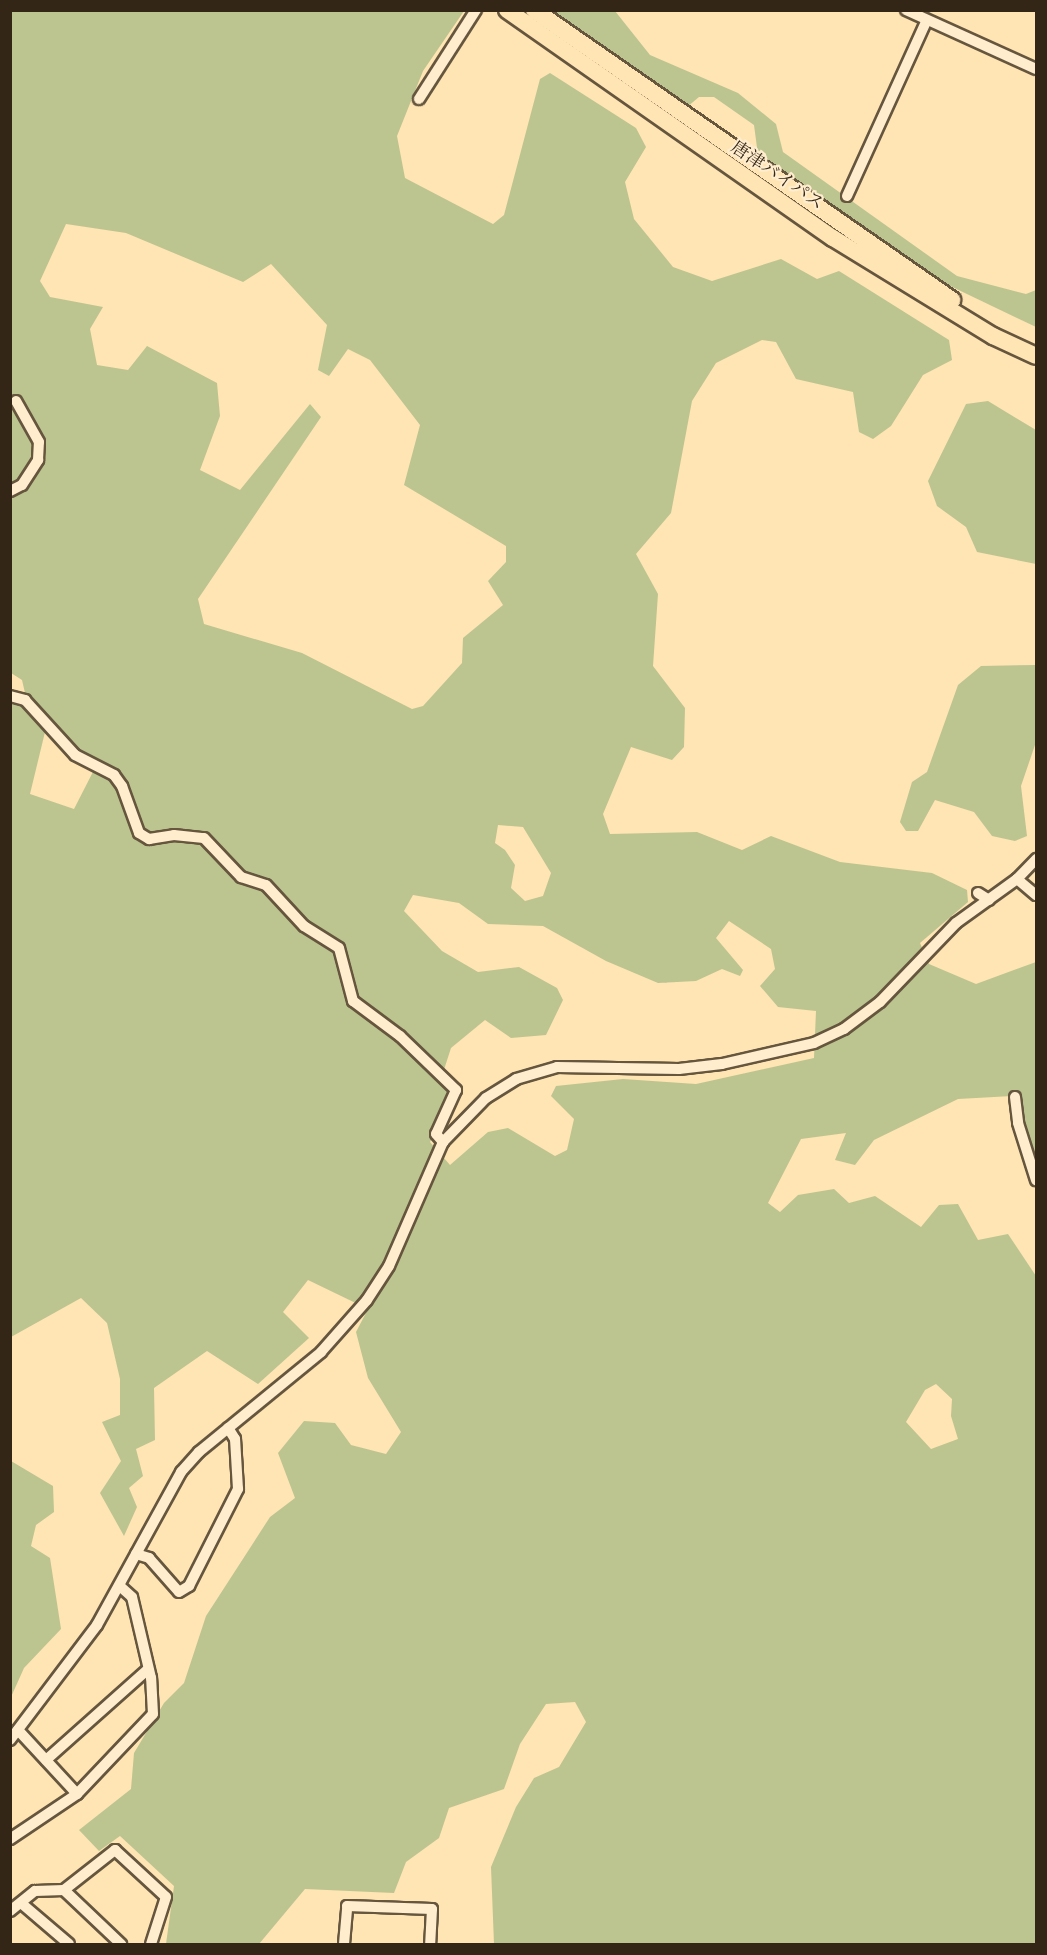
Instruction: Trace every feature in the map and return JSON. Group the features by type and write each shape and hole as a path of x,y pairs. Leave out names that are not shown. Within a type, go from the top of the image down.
{"highway":[{"name":"唐津バイパス","path":"507,10 833,238 993,336 1036,356"},
{"name":"唐津バイパス","path":"534,10 962,306 1036,346"}],"street":[{"path":"419,99 476,10"},
{"path":"906,10 1036,69"},
{"path":"847,196 927,20"},
{"path":"10,491 22,485 38,460 39,442 16,401"},
{"path":"10,696 26,700 75,755 114,775 122,786 139,833 149,839 174,835 204,838 241,877 266,885 304,926 339,948 353,1000 400,1036 456,1090 436,1134 443,1142"},
{"path":"10,1740 81,1648 121,1587 136,1554 181,1473 228,1428 321,1352 361,1308 389,1266 443,1142 486,1098 516,1079 557,1067 679,1069 722,1064 814,1043 844,1029 880,1002 949,930 1017,879 1036,860"},
{"path":"1017,879 1036,895"},
{"path":"978,893 988,900"},
{"path":"1016,1097 1018,1123 1036,1180"},
{"path":"136,1554 149,1558 179,1592 189,1586 238,1489 235,1439 228,1428"},
{"path":"10,1839 77,1794 153,1714 155,1703 132,1597 121,1587"},
{"path":"46,1760 147,1670"},
{"path":"18,1730 77,1794"},
{"path":"10,1911 35,1891 64,1890 116,1850 166,1897 151,1944"},
{"path":"64,1890 121,1944"},
{"path":"21,1903 69,1944"},
{"path":"344,1944 347,1906 432,1909 430,1944"}],"green space":[{"path":"11,11 464,11 423,71 397,136 405,178 493,224 504,215 540,79 550,73 636,128 646,147 625,182 634,219 673,267 712,281 781,259 817,279 839,271 949,340 952,360 923,375 891,426 873,439 859,432 853,392 796,379 776,342 762,340 716,363 692,401 671,513 636,554 658,594 653,666 685,708 684,747 672,760 631,747 603,814 610,834 697,832 742,850 771,836 840,862 932,873 967,890 968,902 920,943 929,964 976,984 1036,962 1036,1169 1012,1096 958,1099 874,1140 855,1165 835,1160 846,1133 801,1139 768,1203 780,1212 798,1195 834,1189 849,1203 875,1196 921,1227 939,1205 958,1204 978,1240 1008,1234 1036,1276 1036,1944 494,1944 491,1867 516,1807 534,1778 559,1767 586,1722 575,1702 546,1704 520,1744 504,1789 449,1808 439,1838 406,1862 394,1893 305,1889 259,1944 166,1944 174,1886 120,1836 99,1851 79,1830 131,1789 134,1753 164,1703 184,1683 206,1616 270,1517 295,1498 278,1453 304,1421 335,1423 351,1445 386,1454 401,1432 368,1378 356,1332 368,1309 308,1280 283,1312 309,1338 258,1384 207,1351 154,1388 155,1440 136,1449 143,1476 129,1488 137,1507 124,1536 100,1493 121,1461 102,1422 120,1415 120,1379 107,1323 81,1298 11,1337 11,693 45,732 30,794 74,809 98,762 76,750 25,693 22,680 11,673","holes":["66,224 126,233 243,282 271,264 327,325 318,370 329,376 348,349 370,360 420,425 404,485 506,546 506,562 488,581 503,605 463,638 462,663 423,706 412,709 302,653 204,624 198,599 321,417 310,404 240,490 200,470 220,416 217,383 147,346 128,370 97,365 90,329 103,307 50,297 40,281","498,825 523,827 551,873 543,896 525,901 511,888 515,865 505,850 495,843","413,895 459,903 488,924 543,926 606,961 658,983 696,981 722,969 740,976 743,970 716,938 729,921 771,949 775,969 760,986 778,1007 816,1011 814,1058 696,1084 623,1079 556,1086 551,1096 574,1119 567,1150 555,1156 508,1128 488,1132 450,1165 430,1142 455,1101 440,1082 451,1048 485,1020 511,1038 546,1035 563,1000 557,988 519,967 478,972 442,951 404,911","936,1384 952,1399 951,1416 958,1439 931,1449 906,1422 925,1390"]},
{"path":"551,11 615,11 650,55 738,93 776,124 783,152 957,276 1026,294 1036,290 1036,327 944,283 758,155 754,125 714,97 699,97 687,107"},
{"path":"988,401 1036,430 1036,564 977,552 966,527 937,506 928,481 966,404"},
{"path":"1036,665 1036,742 1021,786 1027,836 1015,841 992,836 974,812 935,800 918,831 906,831 900,822 912,782 927,772 958,685 981,666"},
{"path":"11,1461 53,1486 54,1512 36,1525 31,1546 50,1558 61,1629 24,1668 11,1697"}],"waterway":[{"path":"927,14 929,10"}]}
